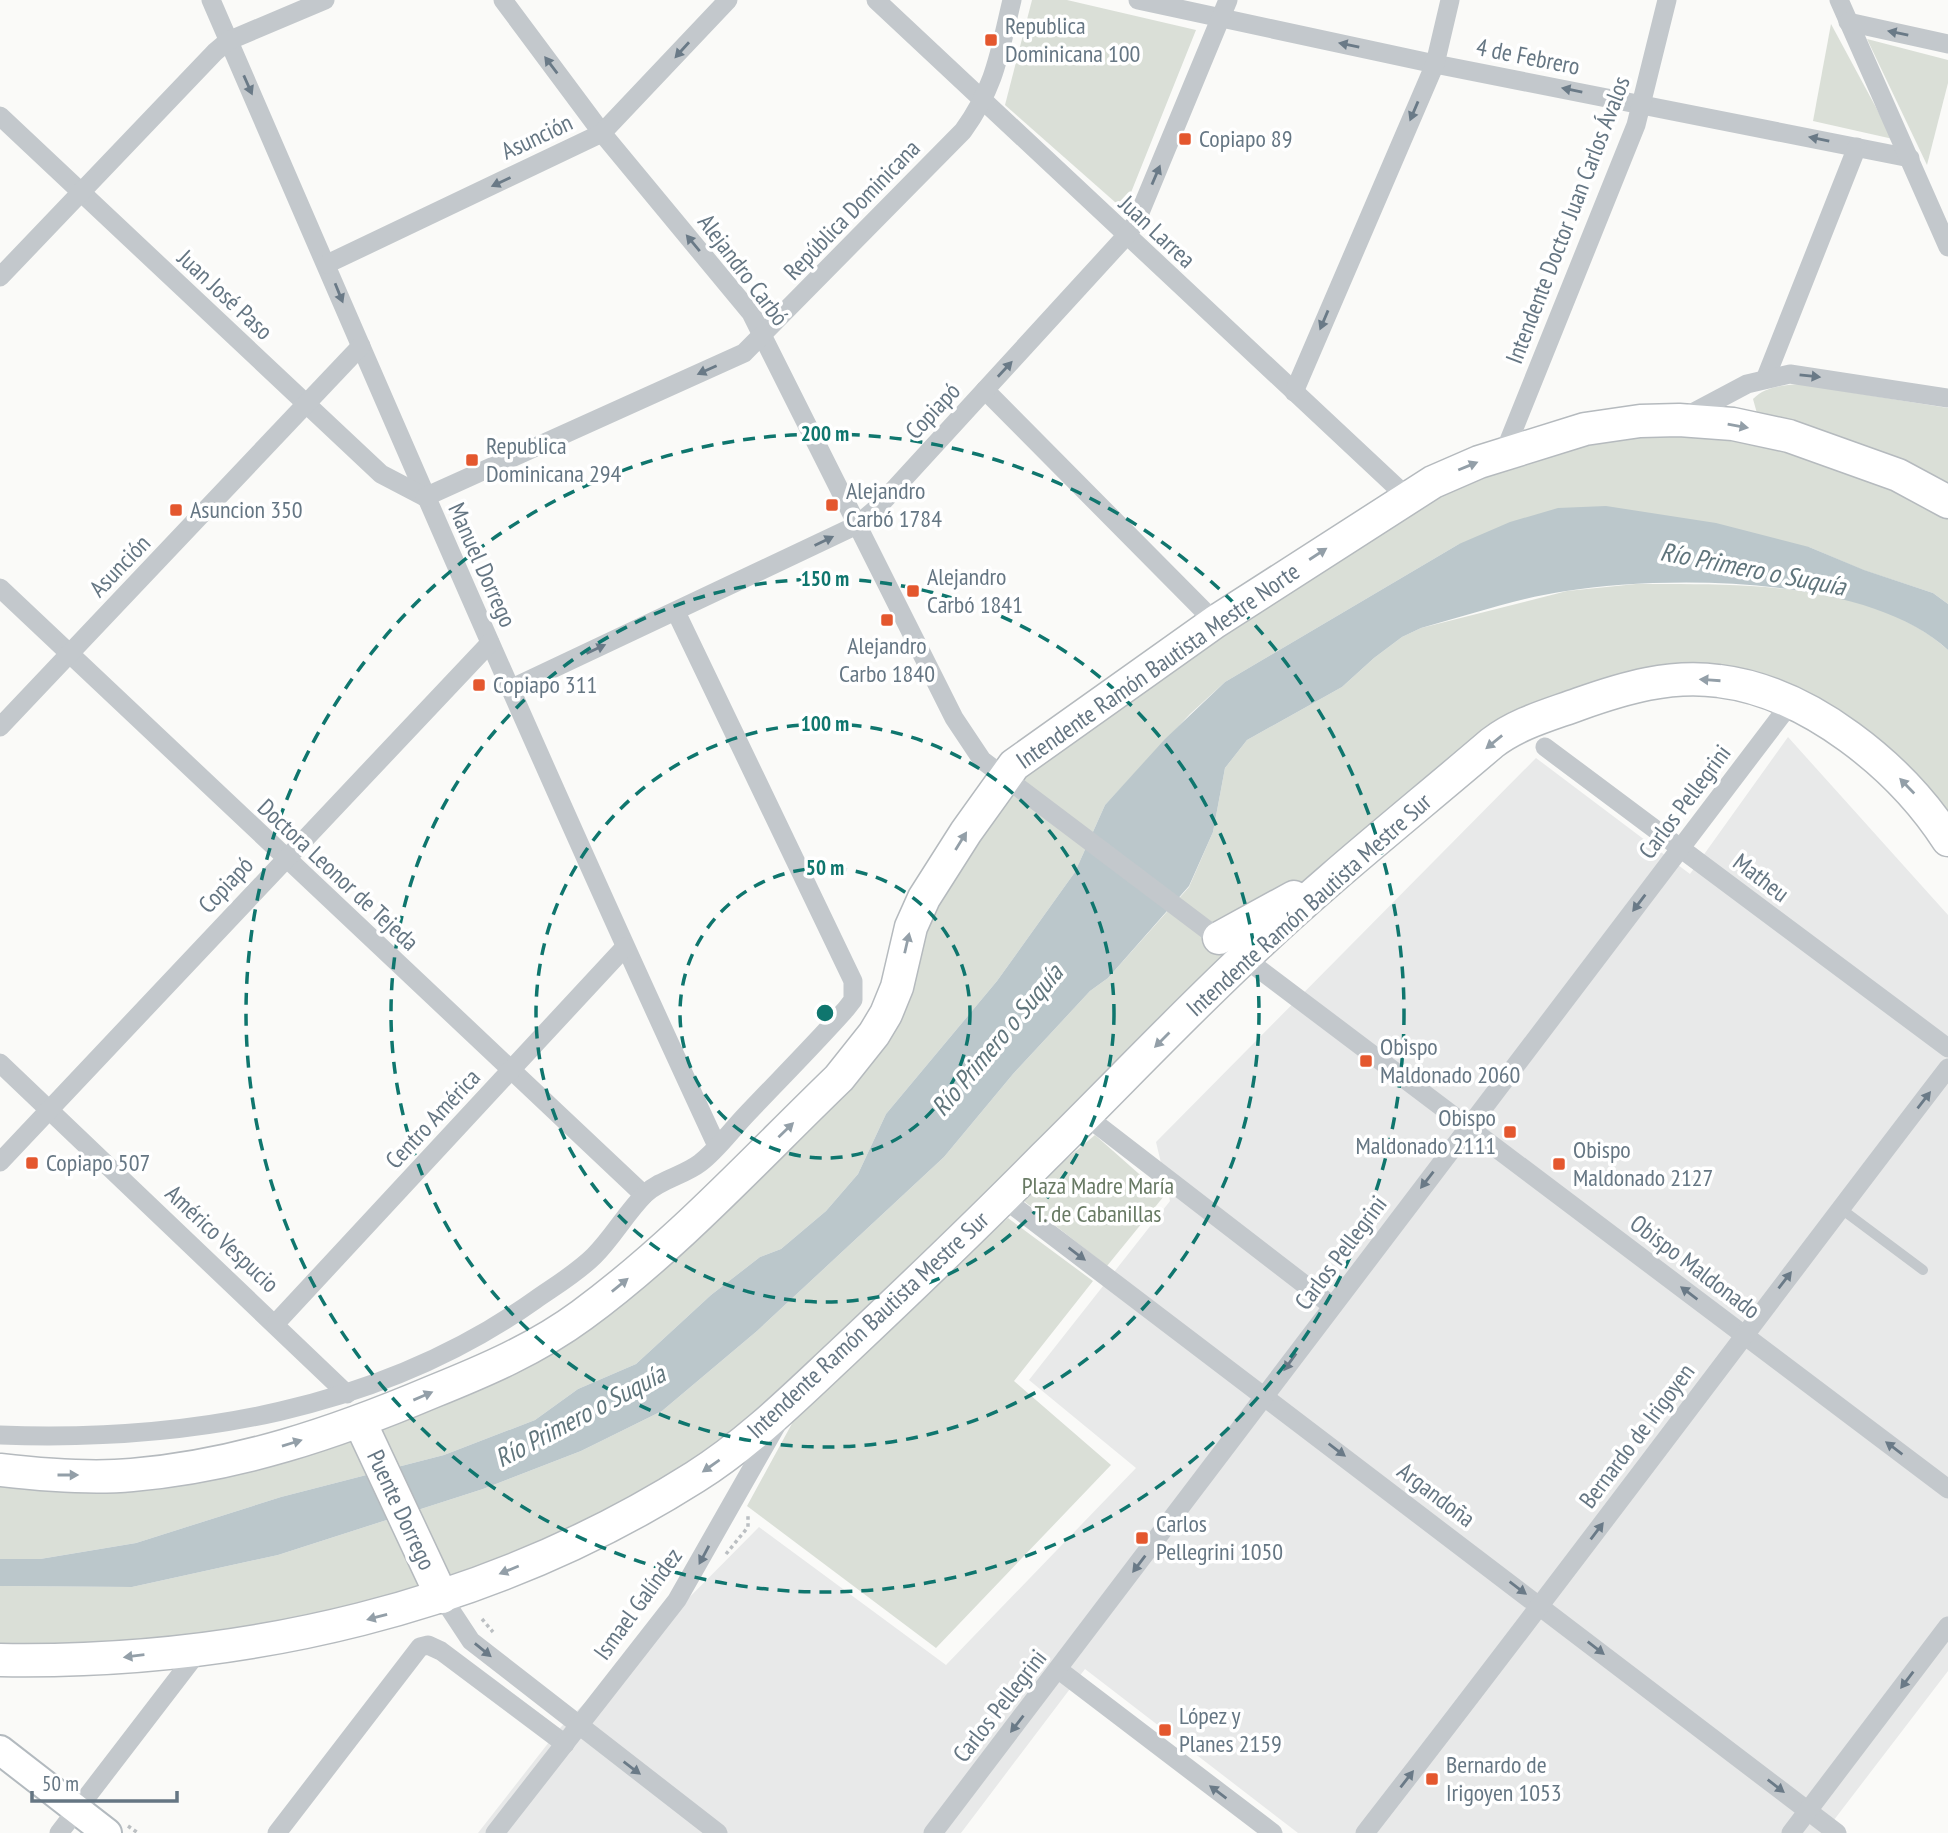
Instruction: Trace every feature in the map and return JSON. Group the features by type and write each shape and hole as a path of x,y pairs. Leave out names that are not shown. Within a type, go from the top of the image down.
{"main road":[{"name":"Intendente Ramón Bautista Mestre Norte","path":"0,1471 44,1475 130,1475 192,1468 247,1457 354,1408 521,1353 580,1316 661,1250 839,1079 886,1014 897,987 911,927 924,898 1003,778 1028,753 1215,622 1407,497 1457,470 1585,429 1640,421 1679,420 1733,424 1789,436 1898,475 1948,502"},
{"name":"Intendente Ramón Bautista Mestre Sur","path":"0,1660 110,1658 267,1640 338,1627 446,1588 532,1561 656,1500 728,1455 801,1391 1003,1198 1245,957 1500,737 1530,722 1614,693 1681,679 1717,680 1745,685 1790,704 1846,735 1896,774 1914,793 1948,840"},
{"path":"1209,930 1344,869"},
{"name":"Puente Dorrego","path":"354,1408 375,1454 446,1588"},
{"path":"0,1750 107,1833"},
{"path":"0,1762 76,1810"}],"street":[{"name":"Manuel Dorrego","path":"211,0 327,264 425,497 625,947 717,1146"},
{"path":"0,277 229,41 325,0"},
{"name":"Alejandro Carbó","path":"503,0 603,134 751,313 765,335 967,742 1003,778 1209,930"},
{"name":"Asunción","path":"327,264 603,134 728,0"},
{"name":"Juan Larrea","path":"876,0 1407,497"},
{"name":"República Dominicana","path":"425,497 744,353 765,335 963,131 983,103 992,84 1012,0"},
{"name":"4 de Febrero","path":"1138,0 1225,9 1434,64 1643,103 1910,158"},
{"path":"1294,392 1434,64 1450,0"},
{"name":"Intendente Doctor Juan Carlos Ávalos","path":"1504,453 1643,103 1667,0"},
{"path":"1839,0 1948,247"},
{"name":"Copiapó","path":"512,688 858,525 877,508 1136,222 1225,9"},
{"path":"1848,22 1948,44"},
{"name":"Juan José Paso","path":"0,116 381,474 425,497"},
{"path":"1766,377 1857,147"},
{"name":"Asunción","path":"0,727 360,346"},
{"path":"1679,420 1747,384 1766,377 1812,375 1948,398"},
{"path":"985,390 1215,622"},
{"name":"Doctora Leonor de Tejeda","path":"0,588 644,1195"},
{"path":"0,1435 126,1435 187,1430 354,1408 409,1371 496,1327 595,1255 644,1195 661,1182 702,1162 852,1000 853,981 676,612"},
{"name":"Copiapó","path":"0,1162 490,643"},
{"name":"Carlos Pellegrini","path":"933,1833 1059,1671 1331,1305 1790,704"},
{"name":"Matheu","path":"1545,747 1948,1048"},
{"name":"Obispo Maldonado","path":"1209,930 1948,1489"},
{"name":"Centro América","path":"276,1323 625,947"},
{"name":"Américo Vespucio","path":"0,1063 276,1323 354,1408"},
{"name":"Bernardo de Irigoyen","path":"1365,1833 1542,1606 1743,1334 1948,1068"},
{"path":"1086,1116 1331,1305"},
{"name":"Argandoña","path":"1003,1198 1837,1833"},
{"name":"Ismael Galíndez","path":"495,1833 687,1585 758,1454 801,1391"},
{"path":"446,1588 471,1641 578,1727 718,1833"},
{"path":"1791,1833 1948,1626"},
{"path":"277,1833 420,1647 428,1645 441,1651 565,1744"},
{"path":"59,1833 201,1647"},
{"path":"1059,1671 1273,1833"}],"lane":[{"path":"1840,1208 1923,1270"}],"path":[{"path":"719,1549 726,1554 730,1552 748,1527 747,1510"},
{"path":"446,1588 475,1609 496,1635"}],"shaded area":[{"path":"1788,737 1948,915 1948,1671 1824,1833 1298,1833 1085,1669 961,1833 478,1833 560,1728 759,1527 946,1665 1136,1468 1029,1380 1170,1201 1156,1142 1536,758 1690,874"}],"green space":[{"path":"1032,0 1067,0 1196,30 1124,210 1005,105"},
{"path":"1831,24 1893,139 1813,121"},
{"path":"1867,39 1948,60 1948,83 1927,165"},
{"path":"1799,384 1948,408 1948,494 1758,417 1753,399 1774,387"},
{"path":"1733,424 1948,502 1948,604 1933,593 1863,570 1809,547 1459,544 1225,682 1190,714 1105,805 1075,872 997,981 886,1114 858,1174 826,1211 781,1249 760,1257 711,1295 636,1364 578,1389 535,1420 444,1455 281,1497 136,1543 40,1559 0,1559 0,1470 192,1468 521,1353 839,1078 911,927 1003,778 1504,453"},
{"path":"1636,584 1757,586 1842,598 1881,610 1917,627 1948,650 1948,840 1896,774 1718,680 1516,727 728,1455 386,1615 0,1660 0,1586 132,1587 278,1555 483,1489 581,1451 662,1411 757,1331 944,1157 1013,1074 1090,991 1108,978 1189,887 1213,832 1225,768 1247,740 1342,687 1402,637 1421,628 1567,591"},
{"name":"Plaza Madre María T. de Cabanillas","path":"1095,1135 1164,1196 1107,1266 1020,1198"},
{"path":"1008,1218 1093,1281 1014,1381 1111,1465 936,1648 747,1506 807,1396"}],"water":[{"name":"Río Primero o Suquía","path":"1606,506 1716,523 1809,547 1864,570 1933,593 1948,604 1948,650 1913,625 1869,607 1819,594 1766,586 1711,583 1609,586 1548,594 1421,628 1402,637 1342,687 1247,740 1225,768 1213,832 1189,886 1108,978 1090,991 1013,1074 944,1157 757,1331 662,1411 581,1451 483,1489 278,1555 132,1587 0,1586 0,1559 40,1559 136,1543 281,1497 444,1455 535,1420 578,1389 636,1364 711,1295 760,1257 781,1249 826,1211 858,1174 886,1114 997,981 1075,872 1105,805 1165,739 1225,682 1459,544 1510,522 1558,508"}],"place":[{"name":"Republica Dominicana 100","path":"991,40"},
{"name":"Copiapo 89","path":"1185,139"},
{"name":"Republica Dominicana 294","path":"472,460"},
{"name":"Alejandro Carbó 1784","path":"832,505"},
{"name":"Asuncion 350","path":"176,510"},
{"name":"Alejandro Carbó 1841","path":"913,591"},
{"name":"Alejandro Carbo 1840","path":"887,620"},
{"name":"Copiapo 311","path":"479,685"},
{"name":"Obispo Maldonado 2060","path":"1366,1061"},
{"name":"Obispo Maldonado 2111","path":"1510,1132"},
{"name":"Copiapo 507","path":"32,1163"},
{"name":"Obispo Maldonado 2127","path":"1559,1164"},
{"name":"Carlos Pellegrini 1050","path":"1142,1538"},
{"name":"López y Planes 2159","path":"1165,1730"},
{"name":"Bernardo de Irigoyen 1053","path":"1432,1779"}]}
